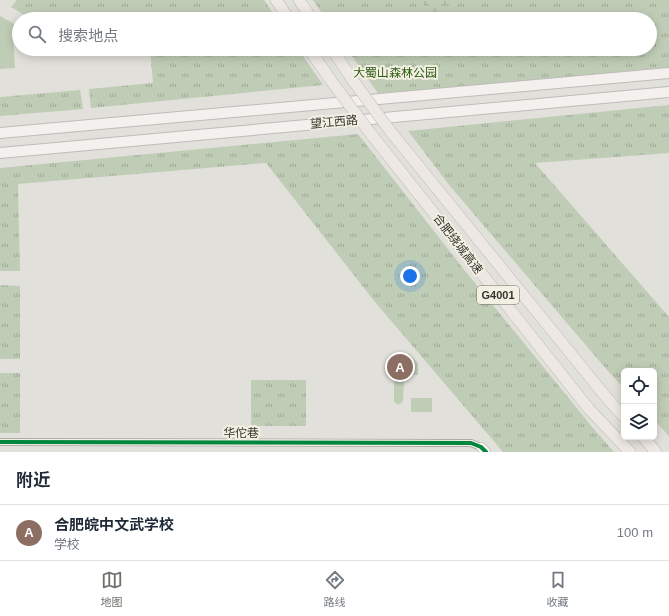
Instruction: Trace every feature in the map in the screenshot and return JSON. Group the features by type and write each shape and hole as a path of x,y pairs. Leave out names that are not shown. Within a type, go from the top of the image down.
{"highway":[{"path":"276,0 284,12"},
{"path":"299,0 307,12"},
{"name":"合肥绕城高速","path":"314,56 371,134 589,409 630,452"},
{"name":"合肥绕城高速","path":"337,56 354,82 392,132 621,414"},
{"path":"645,440 656,452"}],"main road":[{"name":"望江西路","path":"0,132 669,73"},
{"name":"望江西路","path":"0,153 669,92"}],"street":[{"name":"华佗巷","path":"0,442 471,443 483,449"}],"green space":[{"path":"17,0 264,0 272,12 20,12 11,7"},
{"name":"大蜀山森林公园","path":"313,0 669,0 669,73 382,99 352,56 657,56 657,12 321,12"},
{"path":"463,0 444,10 429,12 425,10 423,1"},
{"path":"0,16 12,23 12,56 14,56 15,68 0,69"},
{"path":"151,56 303,56 323,85 91,108 89,89 153,83"},
{"path":"80,90 83,109 0,116 0,97"},
{"path":"669,105 669,153 535,163 669,317 669,436 657,423 657,368 621,368 621,385 450,186 408,131"},
{"path":"358,134 466,272 614,452 503,452 375,302 266,163 18,184 20,271 0,271 0,168"},
{"path":"0,285 20,286 20,359 0,359"},
{"path":"392,354 409,354 418,363 418,375 392,375"},
{"path":"0,373 20,373 20,433 0,433"},
{"path":"397,379 401,379 404,383 403,401 400,404 397,404 394,401 394,383"},
{"path":"251,380 306,380 306,426 251,426"},
{"path":"411,398 432,398 432,412 411,412"}],"cycle path":[{"path":"0,442 471,443 481,447 486,452"}],"place":[{"name":"合肥皖中文武学校","path":"400,367"}]}
